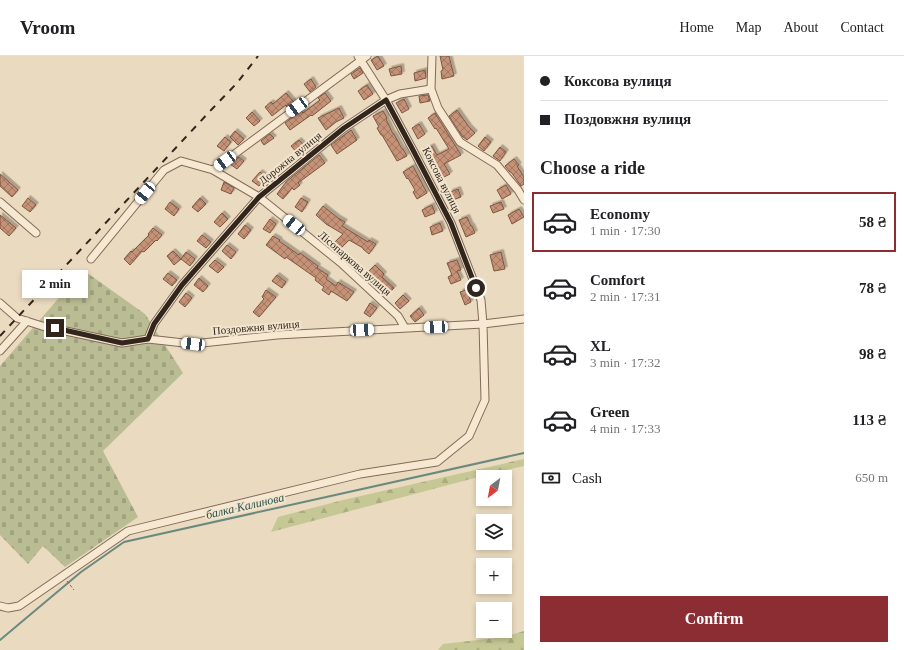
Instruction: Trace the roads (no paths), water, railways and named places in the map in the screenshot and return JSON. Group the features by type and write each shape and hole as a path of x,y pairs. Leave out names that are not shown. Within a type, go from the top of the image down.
{"street":[{"path":"432,56 431,89 438,108 460,142 497,165 518,190 524,200"},
{"path":"213,170 362,57"},
{"name":"Коксова вулиця","path":"0,606 8,608 19,606 128,531 360,474 437,462 469,436 484,400 483,324 481,300 451,223 362,57"},
{"name":"Дорожна вулиця","path":"148,339 154,324 182,285 259,197 344,128 386,100 400,94 431,89"},
{"name":"Лісопаркова вулиця","path":"90,259 164,170 181,161 213,170 259,197 341,263 398,316 405,328"},
{"path":"0,202 36,233"},
{"name":"Поздовжня вулиця","path":"0,303 17,318 42,326 122,343 148,339 193,344 277,334 483,324 524,319"},
{"path":"0,351 28,321"}],"waterway":[{"name":"балка Калинова","path":"0,640 81,572 124,542 524,453"}],"railway":[{"path":"0,336 237,83 258,56"}]}
